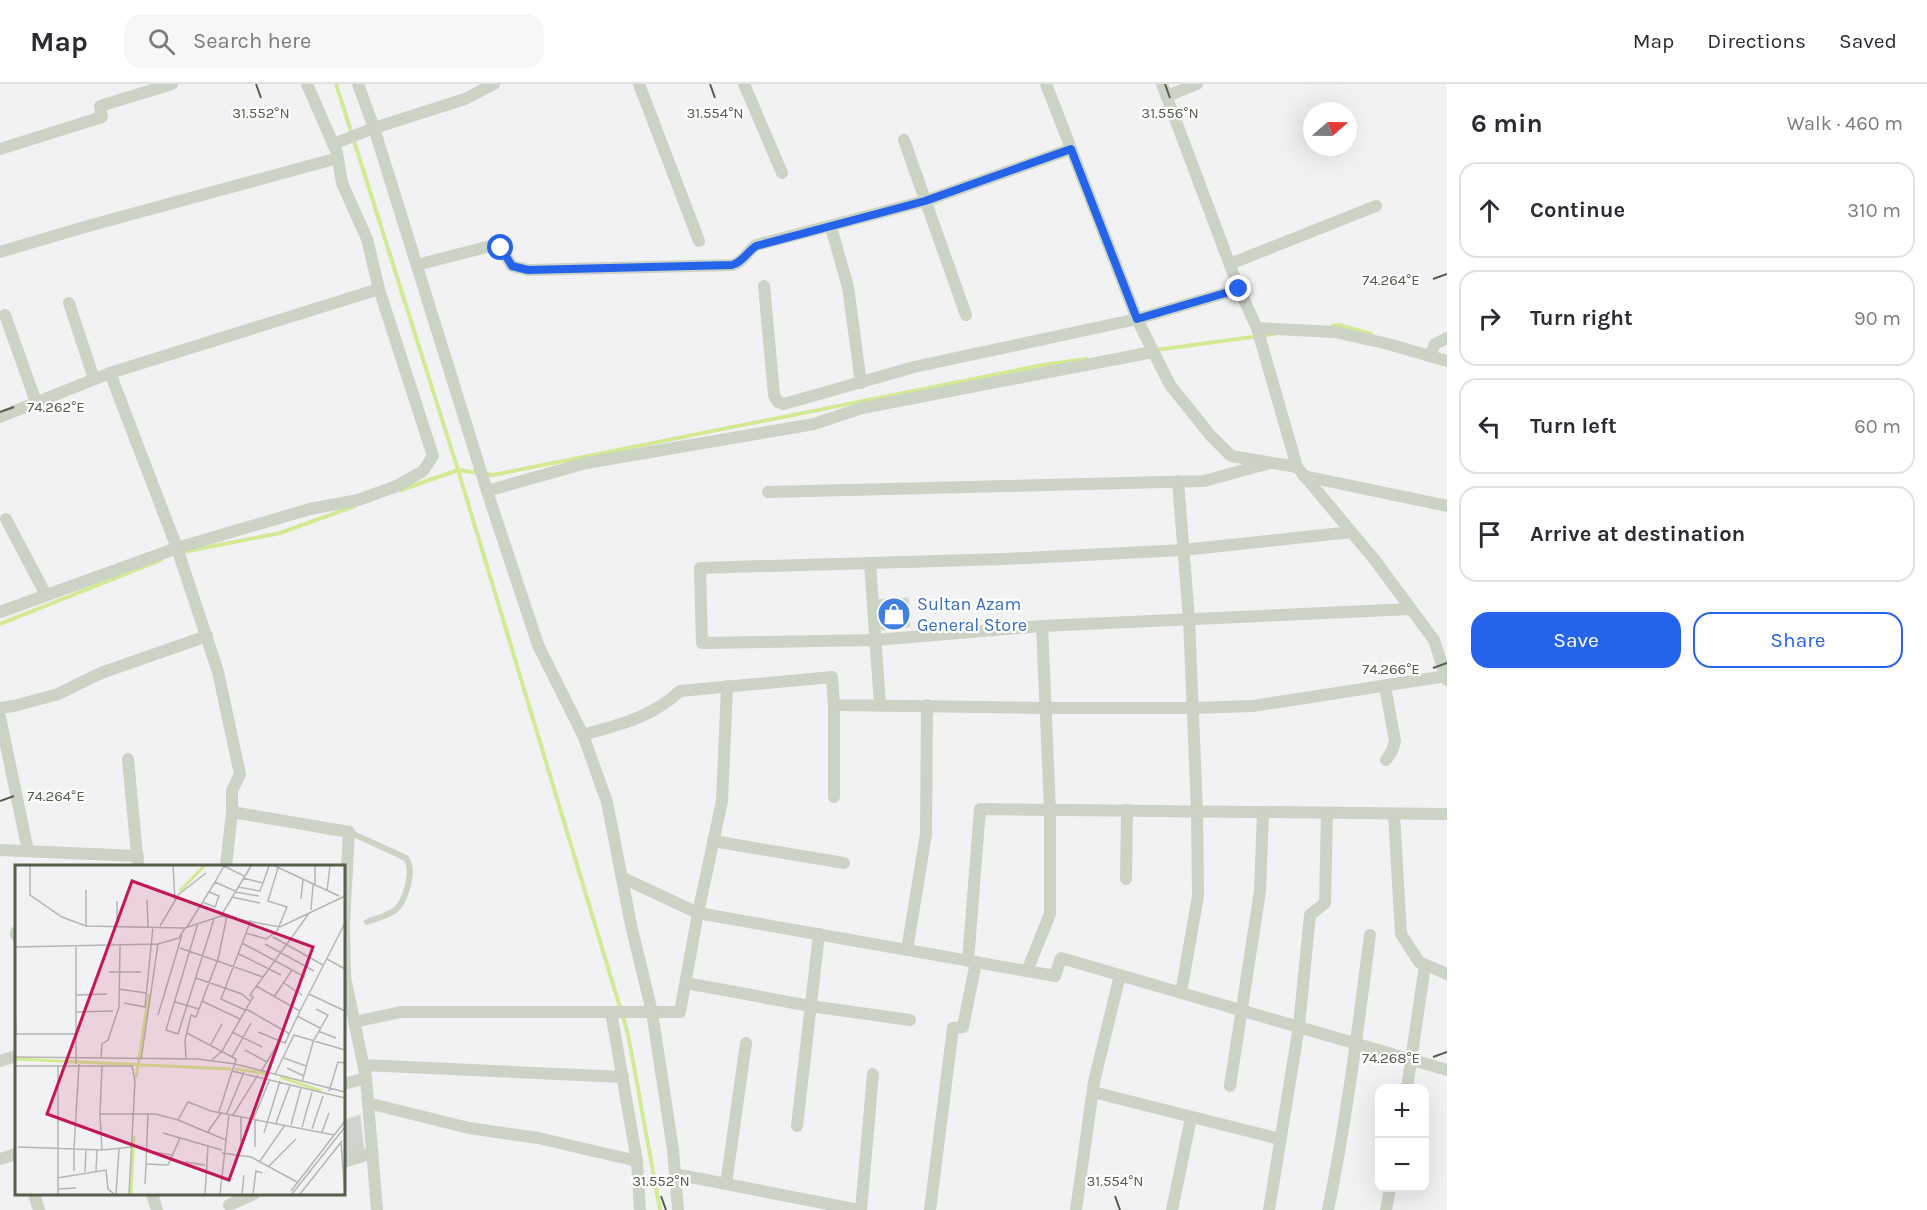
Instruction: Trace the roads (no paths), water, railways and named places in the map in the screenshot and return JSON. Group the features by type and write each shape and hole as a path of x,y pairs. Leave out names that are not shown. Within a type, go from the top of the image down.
{"street":[{"path":"0,149 102,117 100,106 172,84"},
{"path":"0,612 177,548 310,509 358,500 397,486 423,471 433,456 379,289 367,239 342,183 336,143 307,84"},
{"path":"358,84 369,131 417,265 487,491 538,645 583,735 607,802 646,1012 655,1041 673,1150 678,1210"},
{"path":"336,143 465,99 494,84"},
{"path":"639,84 699,241"},
{"path":"744,84 783,173"},
{"path":"1046,84 1137,319 1170,385 1211,436 1231,456 1270,463 1447,506"},
{"path":"834,705 1045,708 1253,706 1446,678 1434,640 1351,531 1301,471 1257,328 1239,289 1165,90 1197,84"},
{"path":"904,140 966,315"},
{"path":"417,265 494,245 501,248 512,266 528,270 732,265 742,261 756,246 925,201 1071,149"},
{"path":"0,252 338,158"},
{"path":"1230,264 1376,206"},
{"path":"831,227 848,286 861,383"},
{"path":"764,286 772,381 778,402 791,403 935,362 1137,319 1239,289"},
{"path":"0,417 110,373 379,289"},
{"path":"69,303 94,379"},
{"path":"5,315 36,402"},
{"path":"1257,328 1335,332 1447,361"},
{"path":"1430,356 1435,344 1447,338"},
{"path":"487,491 586,463 814,424 862,408 1153,352"},
{"path":"110,373 177,548 218,672 240,774 232,791 226,865"},
{"path":"768,492 1204,481 1270,463"},
{"path":"1178,482 1189,620 1198,896 1181,993"},
{"path":"6,519 46,595"},
{"path":"1351,531 1183,550 700,568 702,643 876,640 1042,626 1411,609"},
{"path":"870,563 880,705"},
{"path":"1027,971 1050,915 1050,810 1042,626"},
{"path":"0,708 58,694 101,673 207,636"},
{"path":"1434,640 1447,643"},
{"path":"583,735 641,717 665,705 680,691 832,677 834,797"},
{"path":"351,1027 401,1012 680,1012 722,801 727,686"},
{"path":"1385,686 1395,741 1386,760"},
{"path":"907,950 926,834 927,705"},
{"path":"0,717 28,851"},
{"path":"0,850 138,861 128,759"},
{"path":"930,1210 953,1028 963,1027 972,962 980,809 1447,814"},
{"path":"1126,879 1127,810"},
{"path":"232,812 349,832 345,906"},
{"path":"1230,1086 1260,891 1263,812"},
{"path":"1269,1210 1299,1026 1310,915 1325,903 1327,813"},
{"path":"1394,814 1401,934 1419,962 1447,974"},
{"path":"713,841 844,863"},
{"path":"622,878 698,913 1055,976 1061,958 1447,1070"},
{"path":"797,1126 819,934"},
{"path":"1328,1210 1340,1153 1370,935"},
{"path":"1408,1084 1425,965"},
{"path":"1076,1210 1093,1092 1120,975"},
{"path":"345,977 351,1027 366,1078 377,1210"},
{"path":"686,983 810,1006 910,1020"},
{"path":"614,1012 637,1161 640,1210"},
{"path":"726,1184 746,1043"},
{"path":"0,1060 15,1056"},
{"path":"364,1065 623,1077"},
{"path":"675,1174 860,1210 873,1074"},
{"path":"345,1084 366,1078"},
{"path":"1093,1092 1280,1139"},
{"path":"368,1103 468,1128 538,1138 637,1161"},
{"path":"1172,1210 1191,1118"},
{"path":"345,1162 372,1153"},
{"path":"0,1159 15,1154"},
{"path":"1386,1210 1389,1192"},
{"path":"34,1195 39,1210"},
{"path":"152,1195 157,1210"},
{"path":"229,1205 252,1195"}],"lane":[{"path":"349,832 395,852 410,863 408,885 398,906 390,913 367,922"}],"waterway":[{"path":"336,84 458,470 628,1034 660,1210"},
{"path":"1332,326 1339,325 1371,334"},
{"path":"1156,350 1274,334"},
{"path":"401,490 458,470 493,475 1043,365 1086,359"},
{"path":"183,552 280,533 355,506"},
{"path":"0,624 161,560"}],"place":[{"name":"Sultan Azam General Store","path":"894,614"}]}
